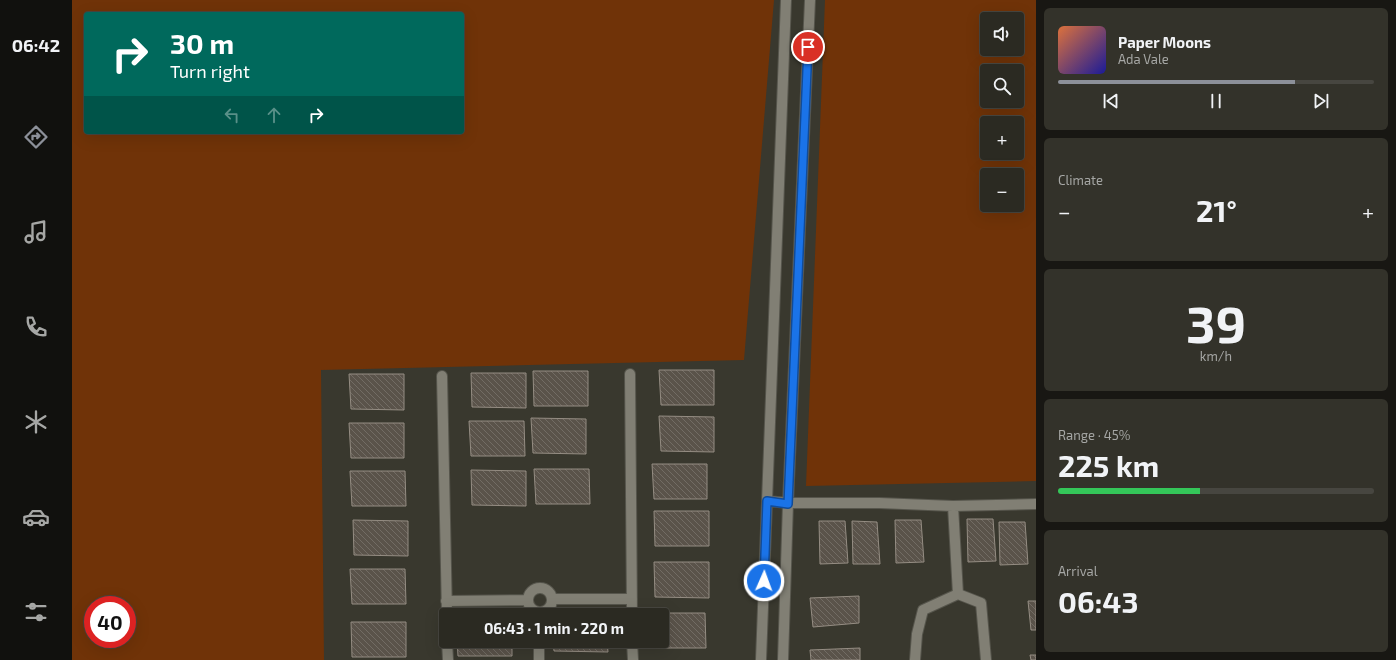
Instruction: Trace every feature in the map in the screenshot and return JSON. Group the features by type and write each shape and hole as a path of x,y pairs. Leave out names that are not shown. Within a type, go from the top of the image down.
{"street":[{"path":"761,660 786,0"},
{"path":"783,660 788,504 810,0"},
{"path":"630,374 632,608"},
{"path":"442,376 446,608"},
{"path":"767,501 788,504 879,503 953,506 1036,504"},
{"path":"953,506 958,594"},
{"path":"531,608 528,600 530,592 540,587 547,590 552,599 548,608"},
{"path":"915,660 917,634 923,610 958,594 981,603 986,660"},
{"path":"552,599 632,599"},
{"path":"446,601 528,600"},
{"path":"447,648 448,660"},
{"path":"538,648 539,660"},
{"path":"632,648 633,660"}],"shaded area":[{"path":"72,0 774,0 744,360 321,370 324,660 72,660"},
{"path":"825,0 1036,0 1036,481 806,486"}],"building":[{"path":"659,370 714,370 714,405 661,405"},
{"path":"533,371 588,371 588,406 534,406"},
{"path":"471,373 526,373 526,408 472,407"},
{"path":"349,374 404,374 404,410 351,409"},
{"path":"659,416 714,417 714,452 661,451"},
{"path":"531,418 586,419 586,454 533,453"},
{"path":"469,421 524,421 525,456 471,456"},
{"path":"349,423 404,423 404,458 351,458"},
{"path":"652,464 707,464 707,499 654,499"},
{"path":"534,469 589,469 590,504 536,504"},
{"path":"471,470 526,471 526,506 472,505"},
{"path":"350,471 405,471 406,506 352,506"},
{"path":"654,511 709,511 709,546 655,546"},
{"path":"967,519 993,519 996,561 968,562"},
{"path":"353,520 408,521 408,556 354,555"},
{"path":"895,520 921,520 924,562 896,563"},
{"path":"819,521 845,521 848,563 820,564"},
{"path":"852,521 877,522 880,564 853,564"},
{"path":"999,522 1025,522 1028,564 1000,565"},
{"path":"654,562 709,562 709,598 655,597"},
{"path":"350,569 405,569 406,604 352,604"},
{"path":"859,596 859,623 813,627 810,598"},
{"path":"1028,601 1036,601 1036,630 1031,630"},
{"path":"669,613 705,613 706,648 669,648"},
{"path":"351,622 406,622 406,657 352,657"},
{"path":"457,648 512,648 512,656 458,656"},
{"path":"554,648 608,648 608,652 554,651"},
{"path":"860,648 860,660 811,660 810,650"},
{"path":"1030,655 1036,655 1036,660 1031,660"}],"route":[{"path":"764,581 767,501 788,504 808,47"}]}
